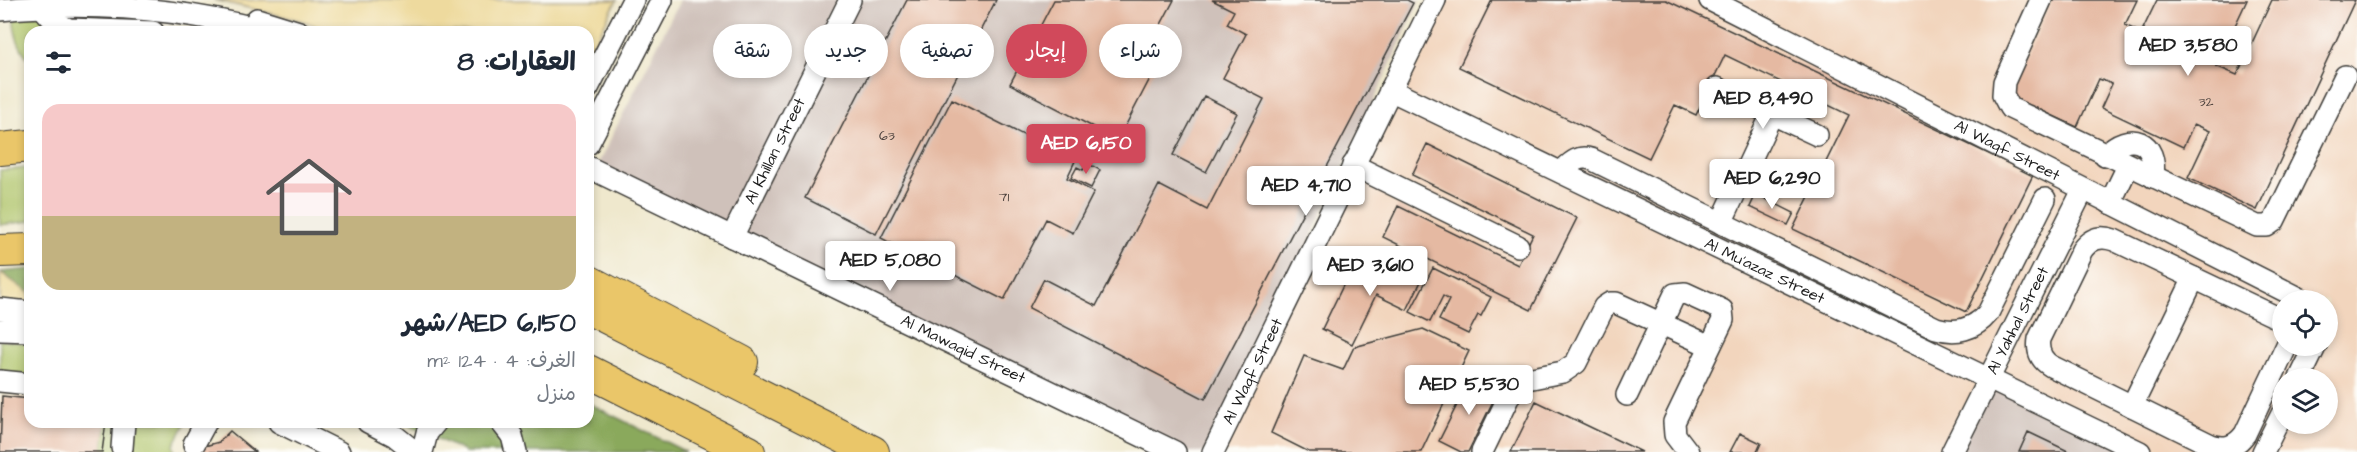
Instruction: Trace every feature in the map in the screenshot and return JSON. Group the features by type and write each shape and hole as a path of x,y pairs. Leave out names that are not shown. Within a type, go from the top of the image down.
{"highway":[{"path":"0,149 24,147"},
{"path":"0,251 24,249"},
{"path":"594,283 787,385 813,411 822,427"},
{"path":"594,311 873,452"},
{"path":"594,374 749,452"}],"street":[{"path":"133,0 214,10 277,26"},
{"path":"594,76 633,0"},
{"path":"594,132 662,0"},
{"name":"Al Khillan Street","path":"732,237 850,0"},
{"name":"Al Waqf Street","path":"1213,452 1435,0"},
{"name":"Al Waqf Street","path":"1710,0 2283,290"},
{"path":"2041,0 2004,82 2005,102 2017,112 2257,226 2271,224 2344,76"},
{"path":"0,1 167,11 209,17 246,26"},
{"path":"0,10 31,3"},
{"path":"31,3 62,26"},
{"path":"1717,88 1816,135"},
{"name":"Al Mu'azaz Street","path":"1390,90 2140,452"},
{"path":"1721,223 1772,114"},
{"path":"2105,155 2120,142 2140,143 2150,151 2153,157 2153,177"},
{"path":"1561,172 1575,160 1586,157 1591,159 1936,328 1945,330 1965,330 1982,321 2045,199"},
{"path":"1353,165 1518,246"},
{"path":"2110,203 2128,166"},
{"name":"Al Mawaqid Street","path":"594,170 1175,452"},
{"name":"Al Yahhal Street","path":"1952,452 2083,190"},
{"path":"2272,315 2114,240 2101,237 2090,241 2082,250 2039,339 2039,352 2046,363 2211,445 2226,447 2234,445 2245,434 2282,356"},
{"path":"2132,406 2207,252"},
{"path":"1627,395 1660,323 1673,297 1678,292 1720,308 1724,313 1723,320 1674,422 1676,435 1688,452"},
{"path":"1482,452 1511,392 1527,378 1563,372 1576,363 1607,305 1616,303 1710,346"},
{"path":"0,309 24,311"},
{"path":"1926,348 1936,328"},
{"path":"0,330 24,331"},
{"path":"0,381 24,383"},
{"path":"122,448 124,428"},
{"path":"194,444 203,428"},
{"path":"291,428 339,452"},
{"path":"380,428 395,436 415,452"},
{"path":"422,452 427,433 431,428"},
{"path":"506,428 512,436 516,452"},
{"path":"2263,452 2272,434"}],"shaded area":[{"path":"680,0 1420,0 1212,452 1175,452 595,170"},
{"path":"1428,0 2357,0 2357,452 1213,452"},
{"path":"1988,379 2139,452 1950,452"}],"green space":[{"path":"38,12 54,26 24,26 24,53 17,39 14,14"},
{"path":"24,168 24,222 0,225 0,170"},
{"path":"24,270 24,290 1,272"},
{"path":"0,340 24,343 24,375 0,372"},
{"path":"594,406 686,452 465,452 415,428 594,428"},
{"path":"105,428 183,428 174,445 175,452 102,452"}],"sand":[{"path":"215,0 617,0 594,44 594,26 316,26"},
{"path":"0,272 24,289 24,316 0,313"}],"building":[{"path":"907,0 996,0 984,24 900,24 900,78 956,78 876,234 805,198 867,78 888,78 888,37"},
{"path":"1054,0 1174,0 1161,24 1099,24 1099,78 1150,78 1118,140 1010,84 1013,78 1087,78 1087,24 1041,24"},
{"path":"1212,0 1407,0 1413,3 1205,399 1029,308 1044,279 1096,306 1159,185 1207,210 1264,99 1223,78 1246,34 1227,24 1234,11"},
{"path":"1492,0 1666,0 2033,175 1966,312 1793,229 1849,115 1725,55 1696,115 1675,105 1649,158 1459,67"},
{"path":"2052,0 2137,0 2125,25 2141,33 2157,0 2247,0 2216,66 2237,75 2272,0 2355,0 2257,210 2188,178 2210,131 2194,124 2183,147 2101,108 2112,84 2099,79 2077,127 2008,95"},
{"path":"1204,96 1237,113 1206,172 1173,155"},
{"path":"952,99 1075,161 1067,178 1094,192 1073,233 1046,219 1004,300 881,238"},
{"path":"1427,144 1577,218 1531,310 1383,237 1398,206 1518,265 1533,234 1412,175"},
{"path":"1087,163 1100,170 1091,188 1071,178 1077,167 1083,170"},
{"path":"1756,194 1794,213 1788,225 1750,207"},
{"path":"1404,260 1426,271 1407,310 1376,295 1352,344 1322,329 1354,263 1393,281"},
{"path":"1433,268 1491,297 1468,334 1439,320 1449,300 1443,296 1430,322 1410,312"},
{"path":"1423,329 1469,351 1421,452 1309,452 1271,433 1304,356 1343,370 1354,347"},
{"path":"1471,377 1498,391 1468,452 1461,452 1439,441"},
{"path":"2,396 24,398 24,428 105,428 102,452 0,452"},
{"path":"1536,401 1642,452 1511,452"},
{"path":"230,431 255,452 202,452 205,446 219,442"},
{"path":"2028,432 2070,452 2019,452"},
{"path":"1740,433 1761,443 1757,452 1730,452"}]}
